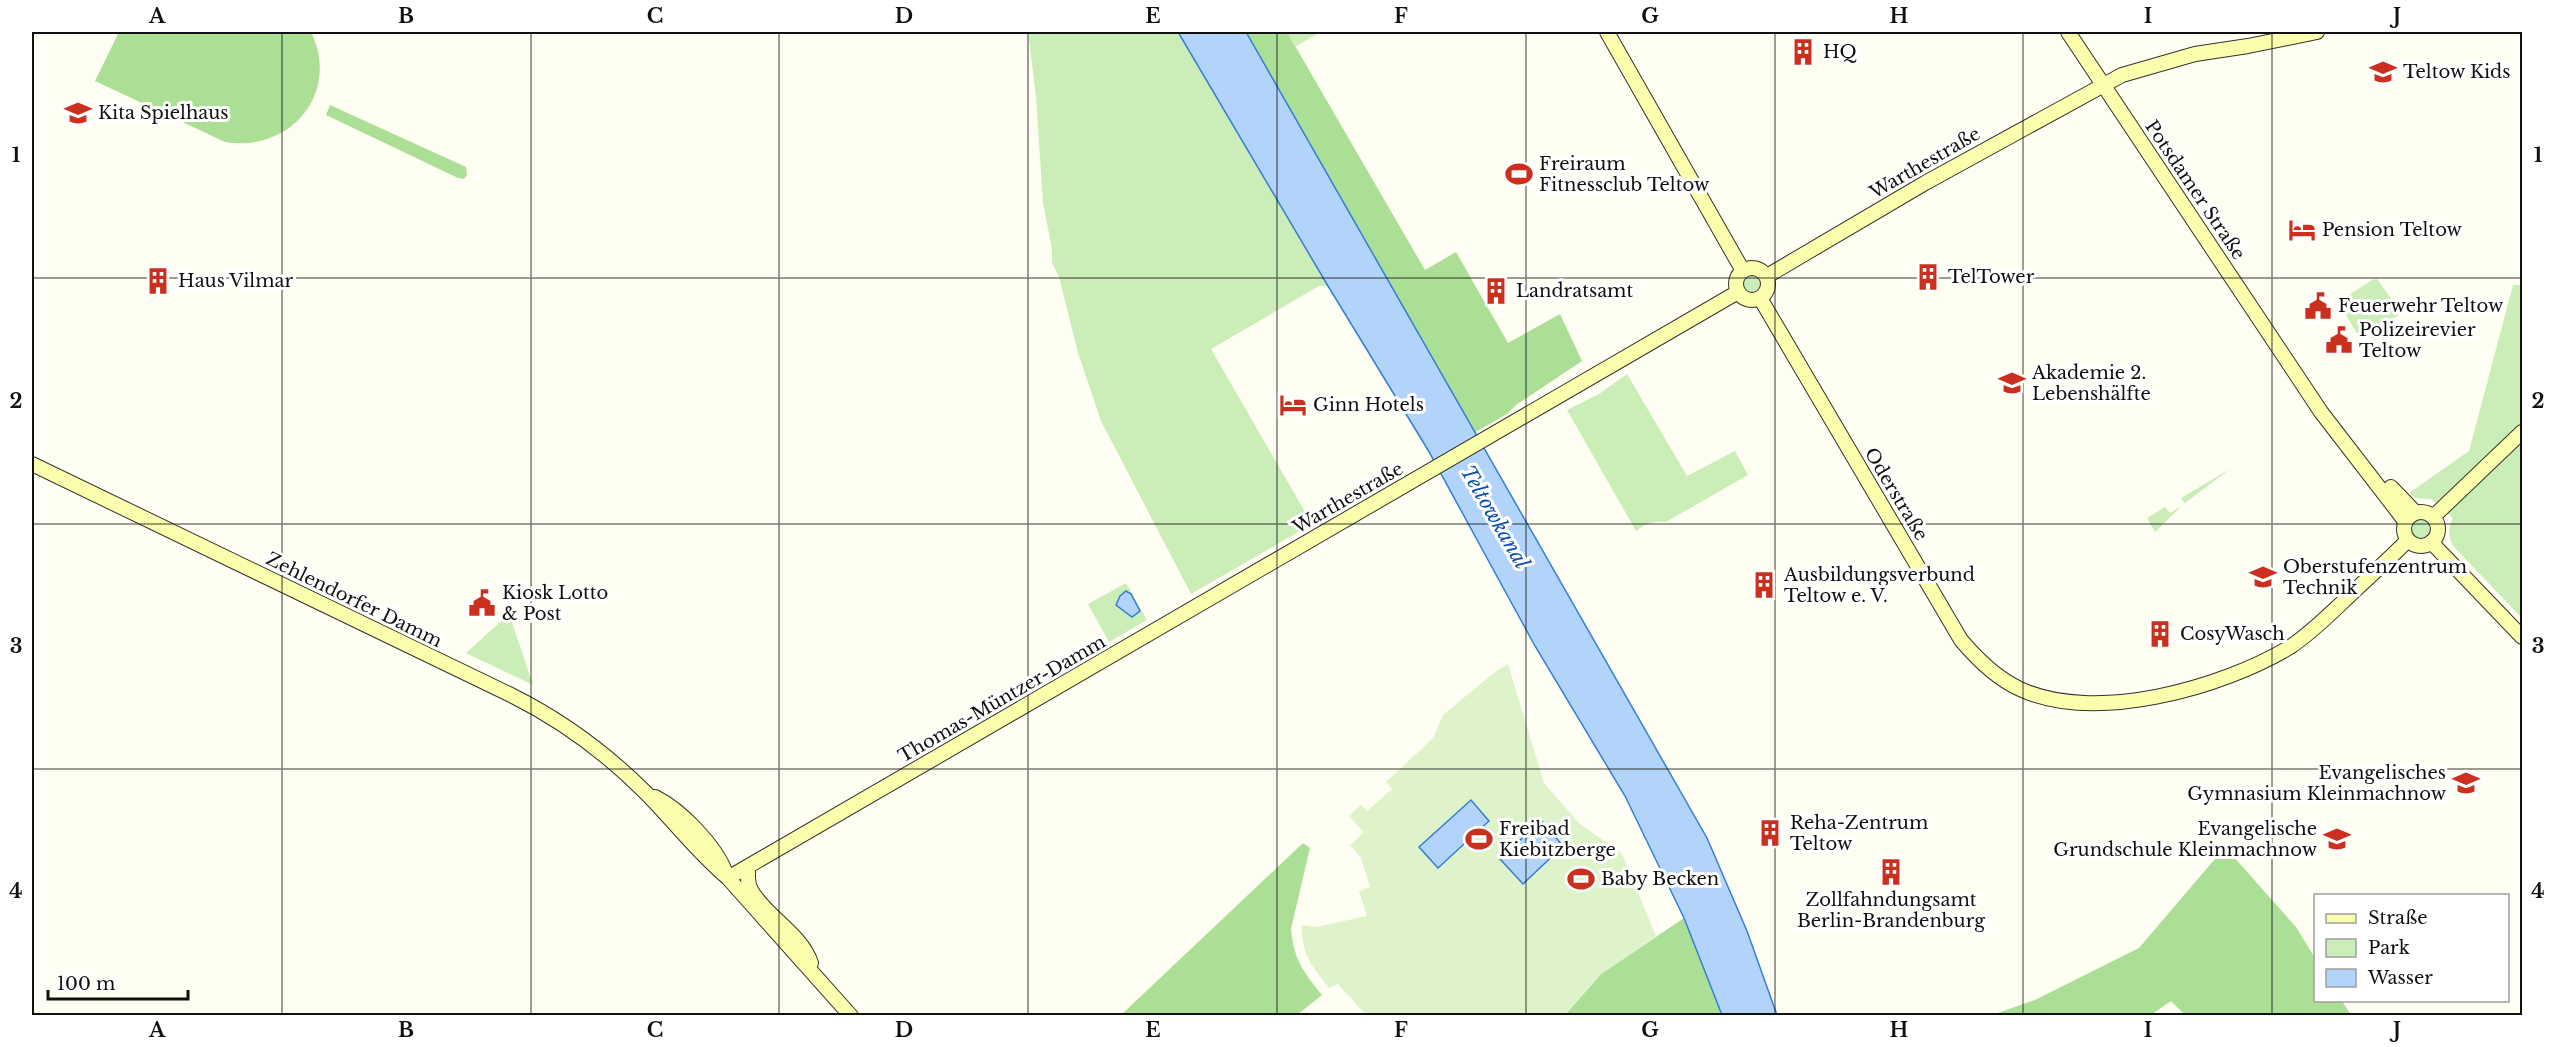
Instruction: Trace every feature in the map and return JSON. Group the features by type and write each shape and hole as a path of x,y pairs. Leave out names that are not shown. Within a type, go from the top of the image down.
{"street":[{"path":"1607,32 1743,271"},
{"name":"Potsdamer Straße","path":"2068,32 2326,419 2410,517 2403,531 2408,540"},
{"name":"Warthestraße","path":"1767,276 1925,183 2103,84 2130,72 2184,56 2317,32"},
{"path":"1754,268 1767,276 1767,291 1760,298 1746,299 1738,292 1737,282 1743,271 1754,268"},
{"name":"Warthestraße","path":"1294,550 1738,292"},
{"name":"Oderstraße","path":"1760,298 1960,640 1997,675 2020,689 2076,703 2136,700 2178,692 2222,678 2291,646 2323,621 2408,540"},
{"path":"2433,517 2523,432"},
{"name":"Zehlendorfer Damm","path":"32,464 538,709 575,732 613,761 645,792 728,878 851,1016"},
{"path":"2408,540 2419,546 2431,542 2437,532 2433,517 2425,512 2410,517"},
{"path":"2431,542 2523,637"},
{"name":"Thomas-Müntzer-Damm","path":"728,878 1294,550"},
{"path":"748,867 748,880 752,892 796,940 810,959 813,974"}],"green space":[{"path":"119,32 311,32 319,55 319,76 314,97 304,114 289,128 270,138 249,143 225,142 95,81"},
{"path":"1030,32 1178,32 1328,286 1319,286 1211,349 1312,524 1191,594 1101,421 1078,353 1059,277 1052,262 1052,249 1043,203"},
{"path":"1246,32 1287,32 1425,270 1456,252 1508,343 1560,314 1582,361 1516,405 1507,414 1474,433"},
{"path":"1287,32 1321,32 1296,46"},
{"path":"330,105 466,167 467,175 464,179 458,178 326,115"},
{"path":"1752,273 1760,276 1763,284 1760,292 1752,295 1744,292 1741,284 1744,276"},
{"path":"2377,279 2399,310 2399,315 2360,338 2338,302"},
{"path":"2513,285 2522,285 2522,618 2453,546 2449,532 2453,518 2431,499 2415,498 2409,493 2469,451"},
{"path":"1627,374 1687,476 1735,451 1748,475 1666,522 1650,523 1636,531 1567,410 1599,394"},
{"path":"2230,469 2185,503 2181,498"},
{"path":"2182,506 2155,532 2147,518 2165,507 2170,513"},
{"path":"2420,517 2430,524 2431,528 2424,538 2420,539 2410,532 2409,528 2416,518"},
{"path":"1126,583 1147,620 1109,642 1088,604"},
{"path":"509,614 533,685 466,653"},
{"name":"Freibad Kiebitzberge","path":"1508,664 1544,783 1579,823 1622,854 1656,936 1601,974 1564,1015 1367,1016 1338,984 1329,988 1317,973 1303,944 1302,925 1316,927 1367,916 1359,891 1370,887 1361,858 1350,845 1364,832 1349,816 1361,805 1367,811 1392,789 1386,782 1433,738 1443,715 1496,671"},
{"path":"1303,843 1310,848 1291,929 1294,949 1300,965 1322,995 1297,1015 1121,1015"},
{"path":"2225,847 2296,927 2314,956 2314,1002 2343,1002 2351,1015 2185,1015 2171,1001 2151,1015 1992,1015 2035,1000 2139,948"},
{"path":"1684,918 1722,1015 1564,1016 1601,974"}],"water":[{"name":"Teltowkanal","path":"1178,32 1246,32 1707,838 1747,931 1777,1015 1722,1015 1684,918 1625,796 1535,646 1428,450"},
{"path":"1126,591 1131,594 1140,611 1132,617 1116,605 1120,596"},
{"path":"1471,800 1489,821 1438,868 1419,847"},
{"path":"1541,820 1563,846 1523,884 1500,859"}],"place":[{"name":"HQ","path":"1803,52"},
{"name":"Teltow Kids","path":"2383,72"},
{"name":"Kita Spielhaus","path":"78,113"},
{"name":"Freiraum Fitnessclub Teltow","path":"1519,174"},
{"name":"Pension Teltow","path":"2302,230"},
{"name":"TelTower","path":"1928,277"},
{"name":"Haus Vilmar","path":"158,281"},
{"name":"Landratsamt","path":"1496,291"},
{"name":"Feuerwehr Teltow","path":"2318,306"},
{"name":"Polizeirevier Teltow","path":"2339,340"},
{"name":"Akademie 2. Lebenshälfte","path":"2012,383"},
{"name":"Ginn Hotels","path":"1293,405"},
{"name":"Oberstufenzentrum Technik","path":"2263,577"},
{"name":"Ausbildungsverbund Teltow e. V.","path":"1764,585"},
{"name":"Kiosk Lotto & Post","path":"482,603"},
{"name":"CosyWasch","path":"2160,634"},
{"name":"Evangelisches Gymnasium Kleinmachnow","path":"2466,783"},
{"name":"Reha-Zentrum Teltow","path":"1770,833"},
{"name":"Freibad Kiebitzberge","path":"1479,839"},
{"name":"Evangelische Grundschule Kleinmachnow","path":"2337,839"},
{"name":"Zollfahndungsamt Berlin-Brandenburg","path":"1891,872"},
{"name":"Baby Becken","path":"1581,879"}]}
